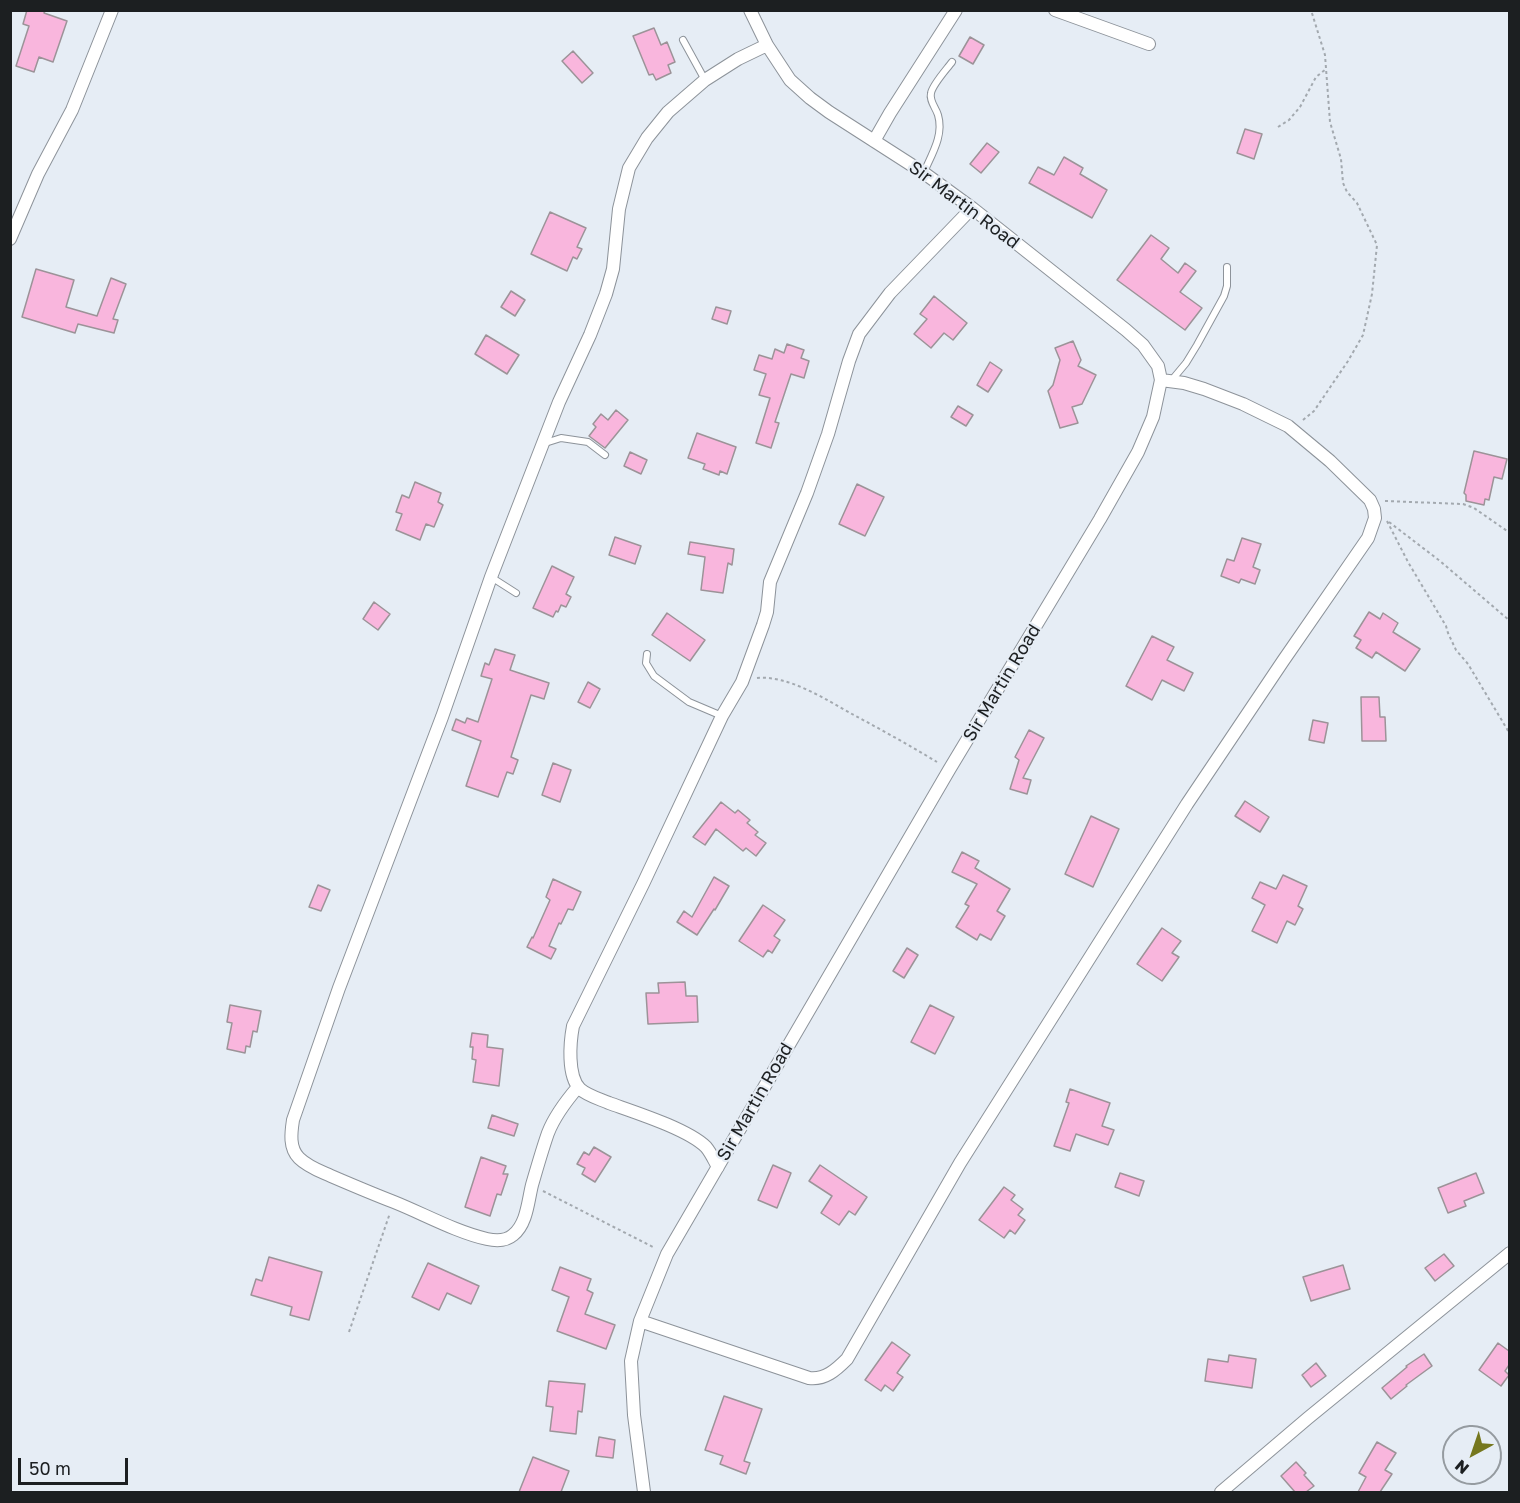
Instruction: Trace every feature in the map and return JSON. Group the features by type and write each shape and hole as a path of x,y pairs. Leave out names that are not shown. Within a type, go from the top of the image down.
{"street":[{"path":"10,239 38,174 72,110 112,10"},
{"name":"Sir Martin Road","path":"644,1492 634,1415 631,1361 640,1322 667,1254 950,770 1100,519 1138,452 1154,417 1166,381 1143,345 972,208 924,173 810,98 790,80 767,45 750,10"},
{"path":"874,141 956,10"},
{"path":"1055,10 1149,44"},
{"path":"578,1087 553,1121 532,1185 525,1215 517,1231 506,1239 486,1239 456,1228 318,1170 300,1159 292,1147 292,1126 339,988 542,444 606,294 613,269 619,209 629,168 647,138 668,112 705,80 738,59 767,45"},
{"path":"718,1167 705,1147 691,1137 668,1125 594,1097 578,1087 572,1072 570,1050 573,1026 722,716 742,682 764,625 770,582 821,454 859,334 890,293 972,208"},
{"path":"640,1322 808,1378 815,1378 834,1371 847,1359 960,1163 1187,804 1368,538 1375,518 1370,500 1330,460 1288,426 1223,396 1184,383 1166,381"},
{"path":"1221,1492 1509,1253"}],"lane":[{"path":"683,40 705,80"},
{"path":"924,173 940,130 938,115 931,101 931,93 952,62"},
{"path":"1166,381 1178,374 1192,354 1224,296 1227,286 1227,267"},
{"path":"542,444 561,438 588,442 605,455"},
{"path":"491,577 516,593"},
{"path":"647,654 646,663 654,676 689,702 722,716"}],"path":[{"path":"1288,426 1300,422 1314,411 1363,335 1372,294 1377,245 1357,203 1347,192 1343,183 1341,159 1330,122 1325,55 1311,10"},
{"path":"1278,127 1289,120 1300,107 1316,77 1326,69"},
{"path":"1370,500 1463,504 1474,508 1509,533"},
{"path":"1509,621 1440,561 1387,520 1408,562 1446,626 1456,650 1468,664 1502,718 1509,734"},
{"path":"742,682 758,677 787,682 826,700 950,770"},
{"path":"532,1185 667,1254"},
{"path":"349,1332 394,1202"}],"building":[{"path":"27,10 45,10 44,13 67,21 53,62 39,57 34,72 16,66 29,26 23,24"},
{"path":"654,28 661,45 667,42 675,62 668,65 671,73 656,80 653,74 649,75 633,36"},
{"path":"970,37 984,45 973,64 959,56"},
{"path":"573,51 593,73 582,83 562,61"},
{"path":"1245,129 1262,134 1254,159 1237,153"},
{"path":"987,143 999,152 981,173 970,164"},
{"path":"1064,157 1083,168 1080,174 1107,190 1092,218 1029,183 1038,167 1054,175"},
{"path":"550,212 586,228 577,247 582,249 577,259 573,257 567,271 531,254"},
{"path":"1151,235 1169,248 1161,259 1178,273 1185,263 1196,271 1180,292 1202,308 1185,330 1117,280"},
{"path":"36,269 74,280 66,307 97,316 111,278 126,284 113,319 118,320 114,333 78,324 75,333 22,317"},
{"path":"511,291 525,300 515,316 501,307"},
{"path":"934,296 967,323 953,340 944,333 931,348 914,334 927,319 920,314"},
{"path":"716,307 731,311 727,324 712,319"},
{"path":"486,335 519,355 507,374 475,354"},
{"path":"1073,341 1081,360 1078,366 1096,375 1082,404 1072,407 1078,423 1060,428 1048,391 1053,385 1060,360 1055,348"},
{"path":"787,344 804,350 801,358 809,361 804,378 791,374 775,422 779,423 771,448 756,443 770,398 759,395 766,374 754,370 759,355 772,359 775,349 784,353"},
{"path":"990,362 1002,370 988,392 977,385"},
{"path":"958,406 973,415 966,426 951,417"},
{"path":"616,410 628,420 605,448 589,436 596,427 593,424 601,414 608,420"},
{"path":"697,433 736,447 727,474 720,471 719,475 703,469 705,464 688,458"},
{"path":"1474,451 1507,459 1502,479 1494,477 1489,500 1485,499 1484,505 1466,501 1464,493"},
{"path":"630,452 647,460 641,474 624,466"},
{"path":"415,482 441,493 438,502 443,505 434,527 426,524 420,540 396,530 402,514 396,512 402,495 409,498"},
{"path":"857,484 884,497 865,536 839,524"},
{"path":"615,537 641,546 635,564 609,555"},
{"path":"1242,538 1261,544 1253,567 1260,570 1255,584 1241,579 1239,583 1221,576 1227,559 1234,561"},
{"path":"690,542 734,549 732,565 728,563 723,593 701,590 705,557 688,554"},
{"path":"552,566 574,577 566,594 571,597 566,607 561,605 553,617 533,608"},
{"path":"374,602 390,614 378,630 363,619"},
{"path":"1369,612 1380,619 1383,613 1398,623 1393,632 1420,649 1405,671 1376,652 1372,658 1356,648 1361,640 1354,636"},
{"path":"667,613 705,640 690,661 652,635"},
{"path":"1152,636 1174,647 1167,660 1193,673 1184,691 1162,680 1152,700 1126,686"},
{"path":"495,649 515,655 510,670 549,683 544,699 531,695 511,757 518,760 513,774 507,772 498,797 466,786 481,741 452,730 456,719 465,723 467,718 478,722 492,679 481,676 485,663 489,665"},
{"path":"588,682 600,689 590,708 578,702"},
{"path":"1361,697 1379,697 1380,717 1385,717 1386,741 1362,741"},
{"path":"1313,720 1328,723 1324,743 1309,740"},
{"path":"1029,730 1044,738 1023,778 1031,780 1027,794 1010,789 1019,760 1015,757"},
{"path":"553,763 571,770 560,802 542,795"},
{"path":"1245,801 1269,817 1260,832 1235,816"},
{"path":"721,802 735,813 738,810 750,820 747,823 758,832 755,835 766,843 756,856 746,848 743,851 716,829 705,845 693,837"},
{"path":"1091,816 1119,829 1093,887 1065,874"},
{"path":"962,852 979,861 975,868 1010,889 997,911 1005,916 991,940 980,934 977,940 956,927 969,906 965,904 977,884 952,872"},
{"path":"1283,875 1307,886 1298,906 1303,909 1295,925 1287,921 1277,943 1252,931 1265,905 1252,898 1260,882 1276,889"},
{"path":"714,877 729,886 697,935 677,922 684,911 692,917"},
{"path":"553,879 581,892 573,910 568,909 561,924 559,923 549,946 556,949 551,959 527,947 550,900 546,897"},
{"path":"318,885 330,890 321,911 309,907"},
{"path":"763,905 785,920 774,936 780,940 772,953 768,950 763,957 739,941"},
{"path":"1162,928 1181,941 1172,953 1179,957 1162,981 1137,964"},
{"path":"907,948 918,955 904,978 893,971"},
{"path":"685,982 686,996 697,996 698,1022 648,1024 646,993 659,993 658,983"},
{"path":"230,1005 261,1011 257,1032 253,1031 250,1047 246,1046 245,1053 227,1049 232,1023 227,1022"},
{"path":"930,1005 954,1017 935,1054 911,1042"},
{"path":"472,1033 488,1035 487,1047 503,1049 499,1086 473,1082 476,1060 472,1059 473,1047 470,1047"},
{"path":"1070,1089 1110,1103 1102,1126 1114,1130 1108,1145 1076,1134 1070,1151 1054,1146 1069,1103 1066,1102"},
{"path":"492,1115 518,1124 514,1136 488,1128"},
{"path":"594,1147 611,1157 595,1182 582,1174 585,1168 577,1164 584,1152 589,1155"},
{"path":"481,1157 506,1166 503,1174 508,1174 501,1195 497,1194 490,1216 465,1207"},
{"path":"773,1165 791,1173 777,1208 758,1200"},
{"path":"820,1165 867,1197 855,1215 849,1211 839,1225 821,1213 832,1196 809,1181"},
{"path":"1120,1173 1144,1181 1139,1196 1115,1187"},
{"path":"1476,1173 1484,1193 1464,1201 1466,1206 1448,1213 1438,1188"},
{"path":"1004,1187 1015,1195 1011,1200 1023,1209 1018,1215 1025,1220 1015,1234 1010,1230 1004,1238 979,1220"},
{"path":"1444,1254 1454,1266 1435,1281 1425,1268"},
{"path":"269,1257 322,1272 309,1320 290,1315 292,1307 251,1295 256,1279 262,1281"},
{"path":"428,1263 479,1286 471,1304 447,1293 439,1310 412,1297"},
{"path":"1343,1265 1350,1289 1311,1301 1303,1277"},
{"path":"560,1267 591,1279 587,1290 593,1293 585,1314 615,1325 606,1349 557,1331 569,1297 552,1290"},
{"path":"892,1342 910,1355 897,1373 903,1377 893,1391 885,1385 881,1391 865,1380"},
{"path":"1498,1343 1509,1351 1509,1365 1505,1371 1509,1375 1501,1386 1479,1370"},
{"path":"1424,1354 1432,1366 1391,1399 1382,1388 1406,1366"},
{"path":"1229,1355 1256,1359 1252,1388 1205,1381 1208,1359 1228,1362"},
{"path":"1316,1363 1326,1376 1311,1387 1302,1375"},
{"path":"549,1381 585,1384 582,1412 578,1411 576,1434 550,1431 553,1407 546,1406"},
{"path":"724,1396 762,1409 744,1461 750,1463 746,1474 720,1464 723,1456 705,1450"},
{"path":"599,1437 615,1440 613,1458 596,1456"},
{"path":"1377,1442 1396,1453 1385,1470 1392,1474 1380,1492 1358,1492 1366,1477 1359,1473"},
{"path":"533,1457 569,1471 561,1492 519,1492"},
{"path":"1296,1462 1314,1486 1306,1492 1295,1492 1281,1476"}]}
